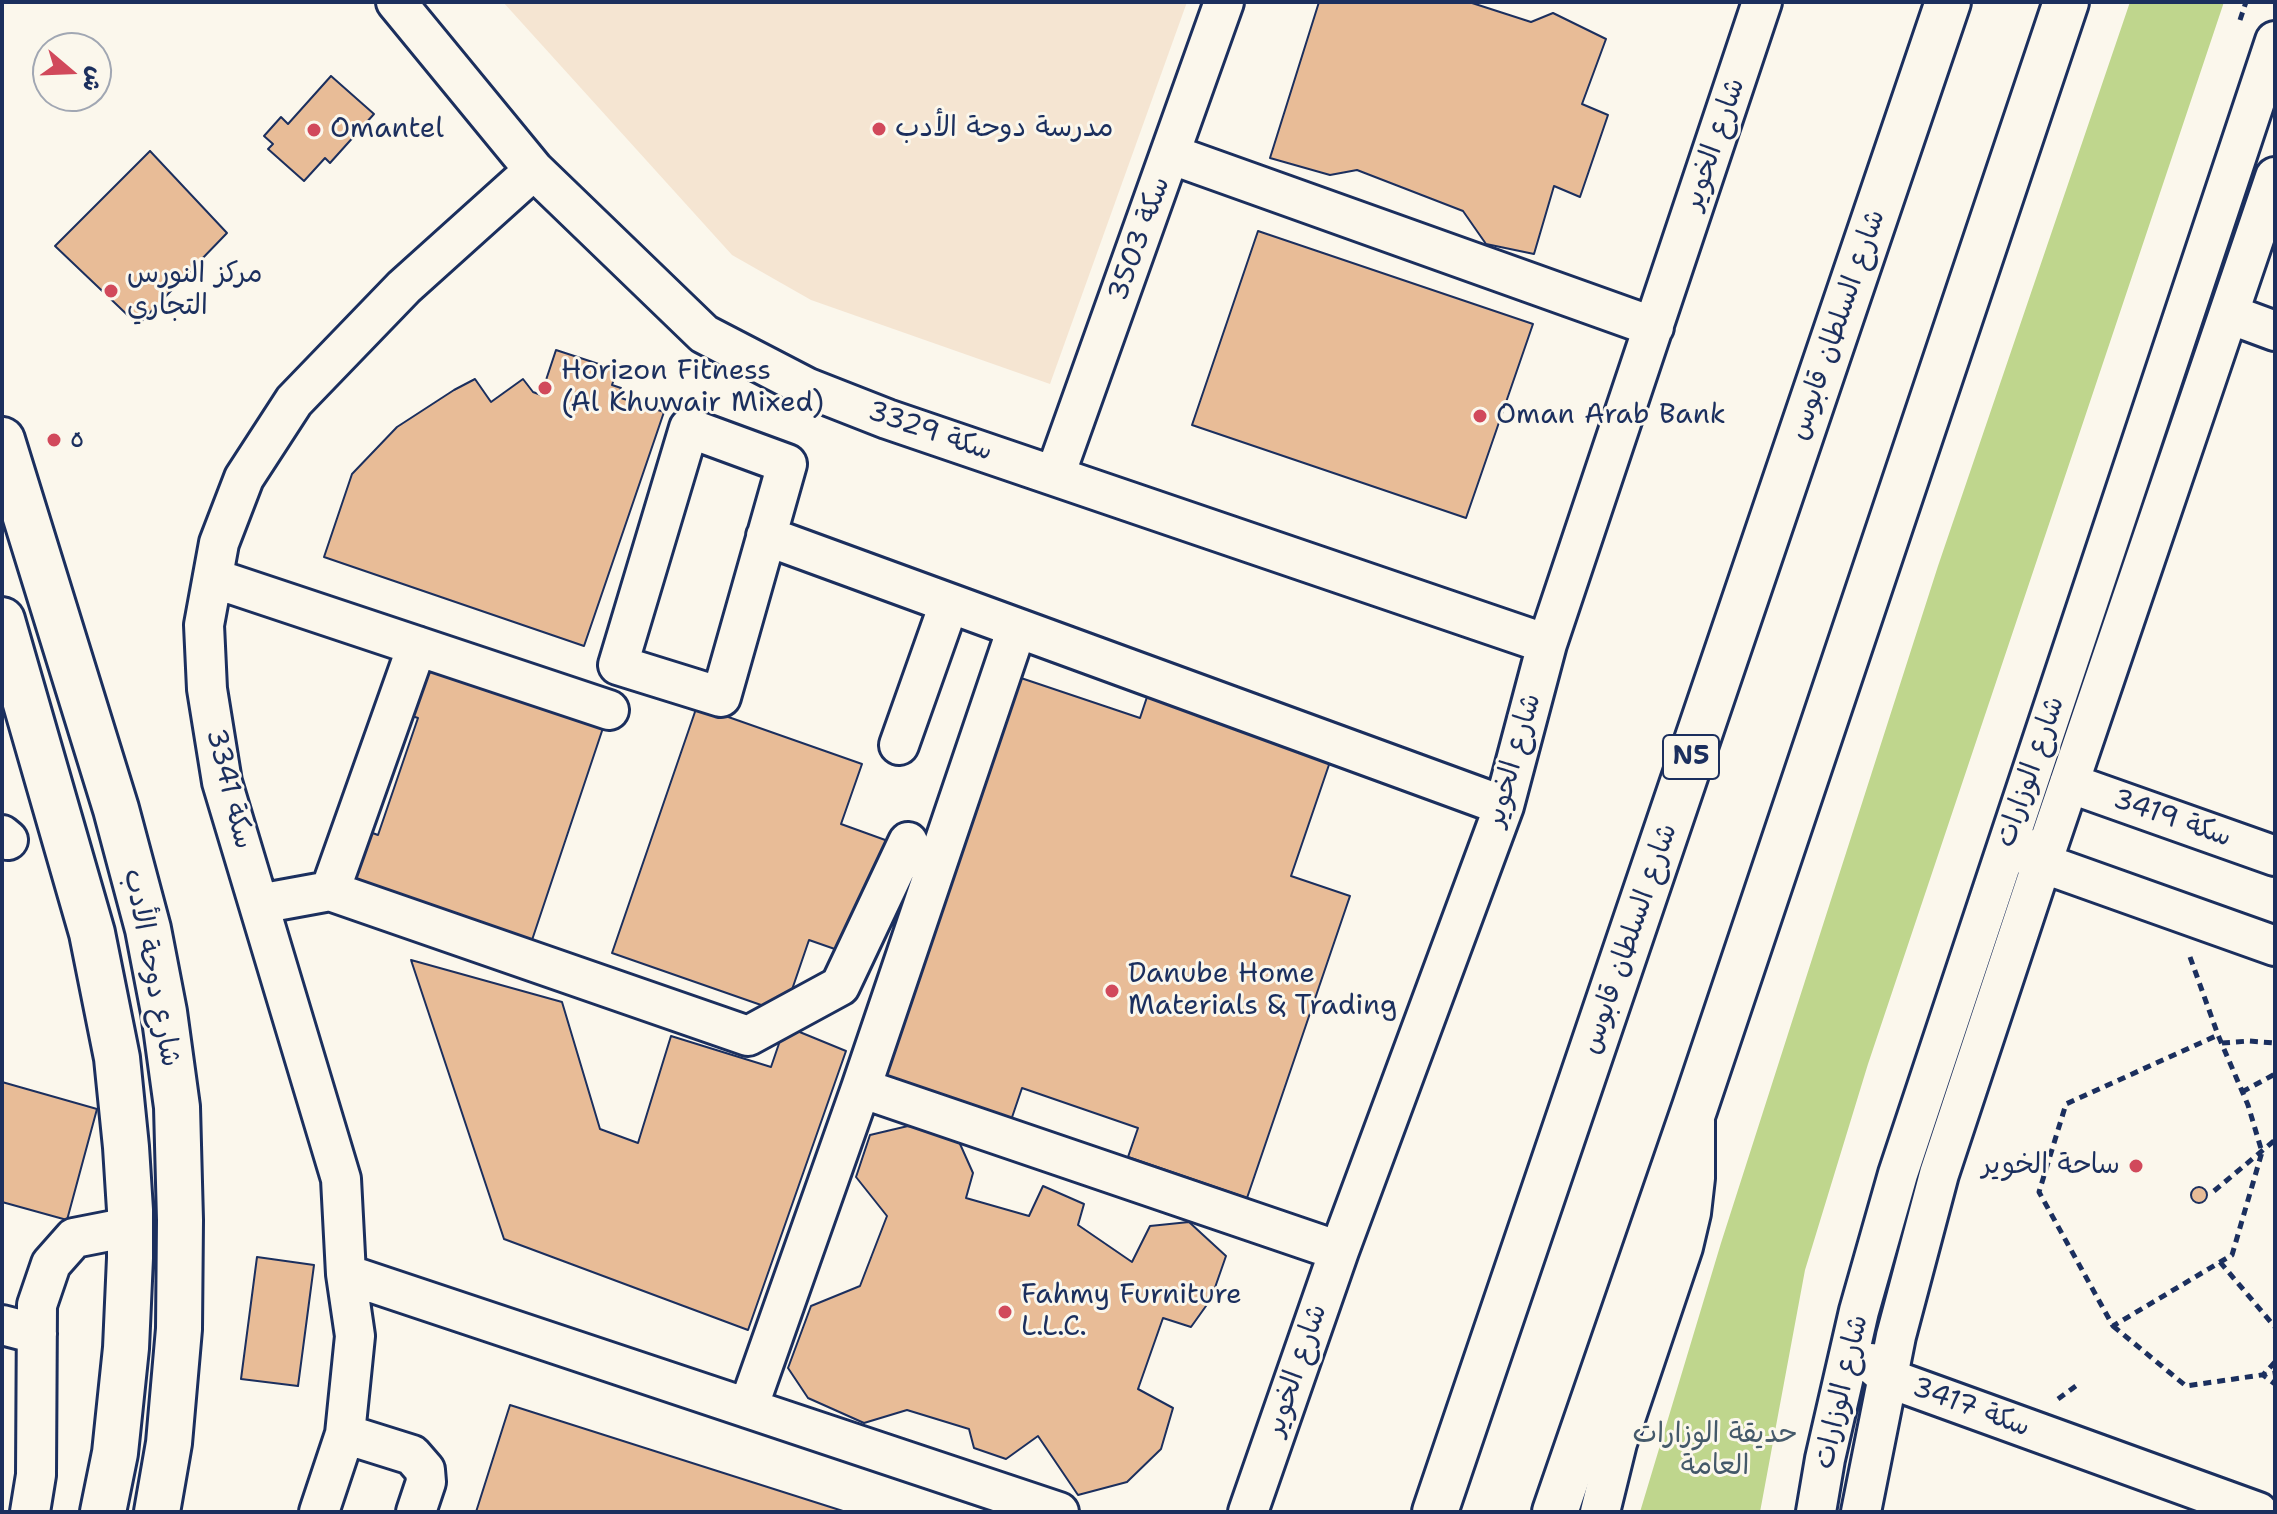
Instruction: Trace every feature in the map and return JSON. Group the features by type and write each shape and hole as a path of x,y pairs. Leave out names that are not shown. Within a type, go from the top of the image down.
{"main road":[{"name":"شارع السلطان قابوس","path":"1435,1512 1948,2"},
{"path":"1555,1512 1695,1107 2066,2"},
{"name":"شارع دوحة الأدب","path":"2,440 116,809 148,929 164,1012 177,1107 179,1329 169,1443 157,1512"},
{"name":"شارع دوحة الأدب","path":"2,620 12,689 95,949 117,1058 130,1227 126,1348 115,1453 103,1512"}],"street":[{"name":"سكة 3329","path":"396,2 534,170 704,334 808,388 887,419 1547,644"},
{"name":"سكة 3503","path":"1055,475 1224,2"},
{"name":"شارع الخوير","path":"1248,1512 1339,1251 1504,806 1547,644 1762,2"},
{"name":"شارع الوزارات","path":"1816,1512 1856,1326 1898,1174 2275,41"},
{"path":"2264,244 2247,237 2236,225 2235,209 2264,119 2275,53"},
{"path":"1170,154 1654,327"},
{"name":"سكة 3341","path":"319,1512 345,1434 355,1336 346,1274 341,1179 222,782 207,689 204,625 219,543 244,478 294,401 404,287 534,170"},
{"name":"شارع الوزارات","path":"1861,1512 1907,1294 1939,1174 2229,314 2264,244 2275,177"},
{"path":"2229,314 2275,331"},
{"path":"689,428 787,464 766,536 721,697 618,665 689,428"},
{"path":"766,536 1504,806"},
{"path":"213,578 609,710"},
{"path":"899,745 949,604"},
{"path":"748,1408 861,1088 1017,628"},
{"path":"330,891 417,646"},
{"path":"2066,667 2059,721 2022,833 2028,856 2275,946"},
{"name":"سكة 3419","path":"2069,783 2275,856"},
{"path":"259,904 330,891 748,1036 840,986 908,842"},
{"path":"861,1088 1339,1251"},
{"path":"1600,1512 1617,1443 1688,1224 1695,1178 1695,1107"},
{"name":"سكة 3417","path":"1898,1174 1894,1225 1865,1337 1870,1361 1881,1374 2258,1512"},
{"path":"30,1512 36,1475 20,1329 37,1305 51,1264 74,1238 130,1227"},
{"path":"346,1274 1059,1512"},
{"path":"345,1434 412,1455 425,1470 426,1482 416,1512"}],"path":[{"path":"2113,1326 2232,1255 2262,1152 2187,948 2196,918"},
{"path":"2218,1035 2066,1104 2039,1192 2113,1326 2186,1386 2275,1373"},
{"path":"2222,1043 2275,1043"},
{"path":"2242,1092 2275,1074"},
{"path":"2214,1191 2275,1140"},
{"path":"2220,1262 2275,1327"},
{"path":"2263,1375 2275,1362"},
{"path":"2263,1375 2275,1384"}],"shaded area":[{"name":"مدرسة دوحة الأدب","path":"503,2 1187,2 1050,384 811,300 732,255"}],"green space":[{"name":"حديقة الوزارات العامة","path":"2130,2 2224,2 1868,1064 1805,1270 1760,1512 1640,1512 1721,1243 1938,566"}],"building":[{"path":"1319,2 1469,2 1531,22 1553,13 1606,39 1582,104 1608,115 1580,197 1554,186 1534,254 1486,244 1463,211 1357,170 1330,175 1270,158"},
{"name":"Omantel","path":"331,76 374,114 330,163 325,158 304,181 268,149 273,144 264,136 281,117 288,124"},
{"path":"150,151 227,233 138,325 55,246"},
{"path":"1258,231 1533,324 1466,518 1192,425"},
{"path":"556,350 617,370 612,385 621,388 618,397 664,412 584,646 324,557 352,474 397,427 475,379 491,402 523,379 533,392 541,395"},
{"path":"428,657 607,716 527,955 346,894 367,831 378,835 418,718 409,715"},
{"name":"Danube Home Materials & Trading","path":"1015,676 1140,718 1149,691 1333,753 1291,876 1350,896 1247,1198 1128,1157 1138,1128 1022,1088 1007,1132 875,1087"},
{"path":"697,706 862,764 841,824 888,841 849,954 809,940 784,1013 612,953"},
{"path":"411,960 562,1002 600,1129 638,1143 671,1036 771,1067 785,1026 846,1051 748,1330 504,1239"},
{"path":"2,1082 97,1109 67,1220 2,1202"},
{"name":"Fahmy Furniture L.L.C.","path":"908,1126 956,1135 973,1173 966,1198 1029,1216 1043,1186 1084,1204 1078,1225 1132,1262 1150,1226 1189,1222 1226,1256 1211,1299 1191,1327 1163,1318 1138,1389 1173,1408 1161,1449 1127,1482 1078,1495 1038,1436 1006,1459 974,1448 969,1429 907,1410 864,1423 808,1398 788,1368 811,1306 860,1286 887,1216 856,1177 870,1135"},
{"path":"2196,1187 2202,1187 2207,1195 2205,1201 2196,1203 2191,1198 2191,1192"},
{"path":"257,1257 314,1265 298,1386 241,1379"},
{"path":"510,1405 598,1433 846,1512 476,1512"}],"place":[{"name":"مدرسة دوحة الأدب","path":"879,129"},
{"name":"Omantel","path":"314,130"},
{"name":"مركز النورس التجاري","path":"111,291"},
{"name":"Horizon Fitness (Al Khuwair Mixed)","path":"545,388"},
{"name":"Oman Arab Bank","path":"1480,416"},
{"name":"ه","path":"54,440"},
{"name":"Danube Home Materials & Trading","path":"1112,991"},
{"name":"ساحة الخوير","path":"2136,1166"},
{"name":"Fahmy Furniture L.L.C.","path":"1005,1312"}]}
